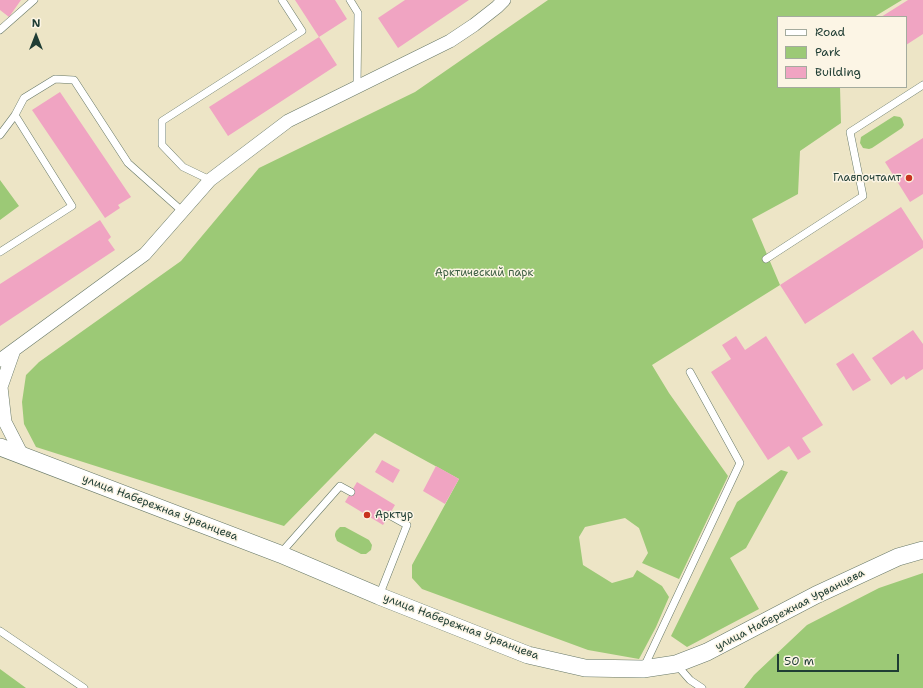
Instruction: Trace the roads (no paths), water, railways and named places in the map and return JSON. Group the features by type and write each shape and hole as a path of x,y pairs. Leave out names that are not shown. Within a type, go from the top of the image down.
{"street":[{"path":"0,360 145,254 210,180 288,121 450,41 474,25 504,0"},
{"path":"14,350 1,386 5,422 22,455"},
{"name":"улица Набережная Урванцева","path":"0,448 22,455 280,554 379,596 528,655 585,668 643,669 676,664 707,652 816,595 898,557 923,550"}],"lane":[{"path":"0,30 34,0"},
{"path":"210,180 183,167 162,145 162,121 302,31 282,0"},
{"path":"350,0 358,13 356,87"},
{"path":"0,135 16,115 24,98 55,79 74,80 128,163 182,211"},
{"path":"766,259 863,196 850,132 923,85"},
{"path":"0,252 72,206 16,115"},
{"path":"643,669 740,463 690,372"},
{"path":"280,554 340,486 351,492"},
{"path":"379,596 407,525 389,515"},
{"path":"0,631 84,688"},
{"path":"676,664 690,680 702,688"}],"place":[{"name":"Главпочтамт","path":"909,178"},
{"name":"Арктур","path":"367,515"}],"park label":[{"name":"Арктический парк","path":"484,273"}]}
